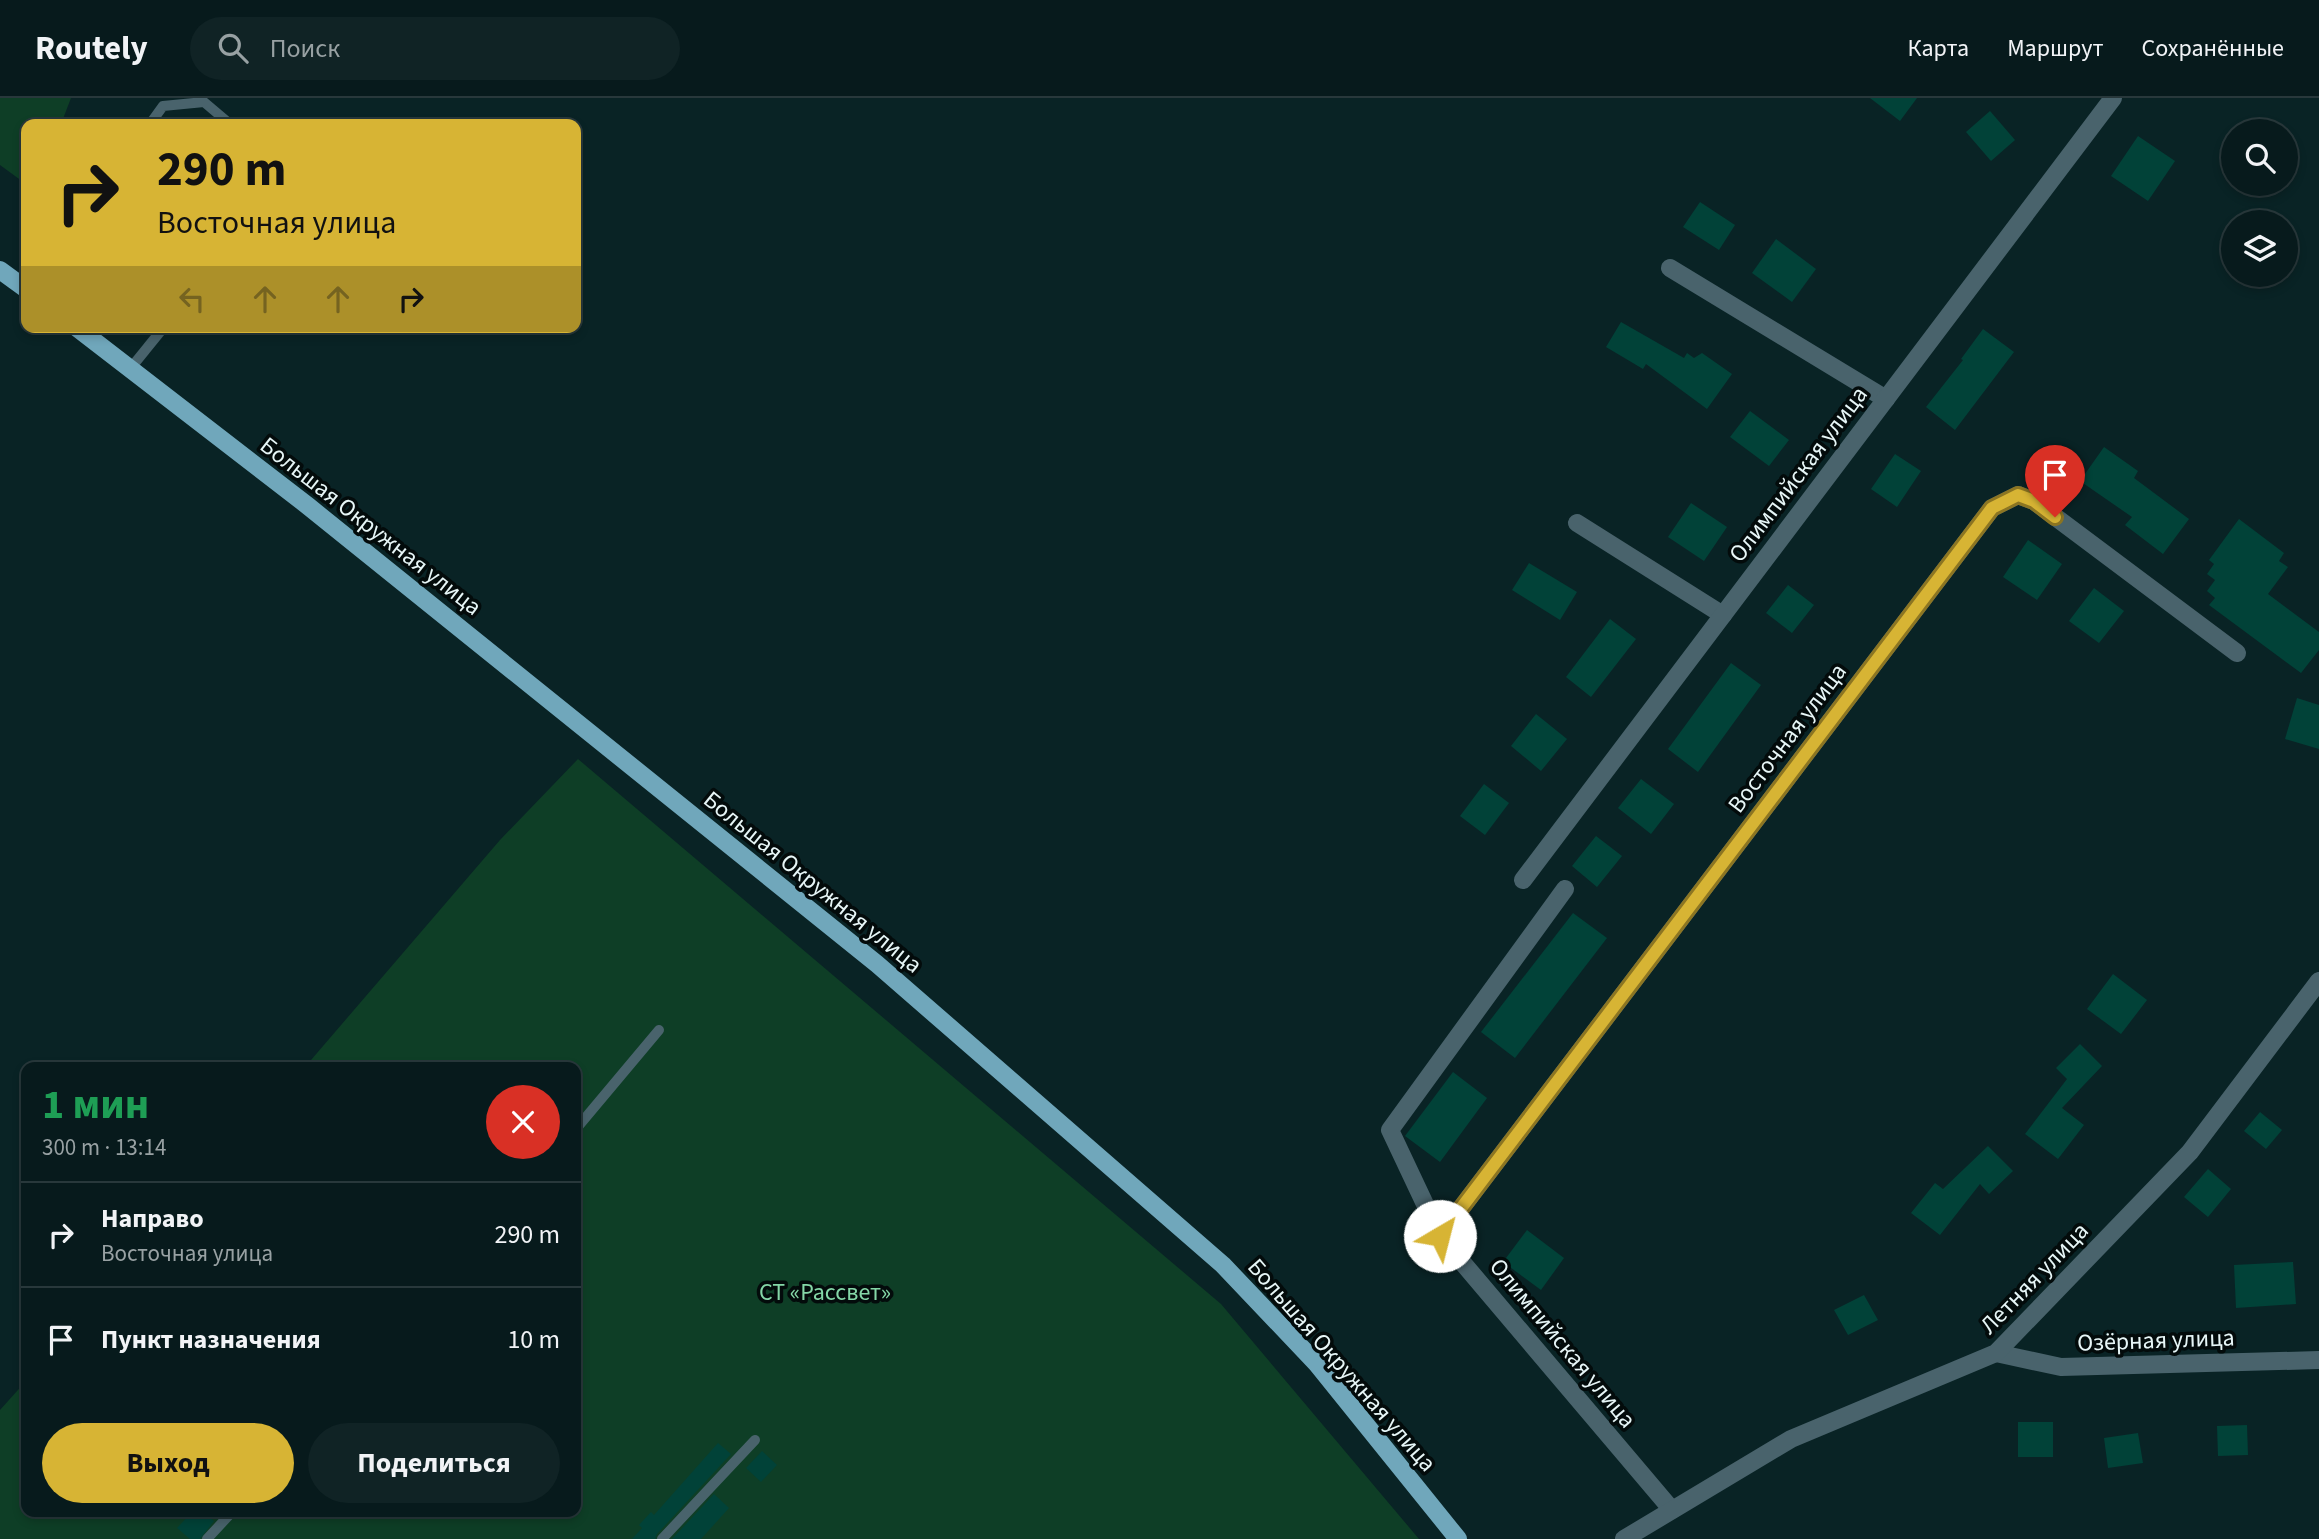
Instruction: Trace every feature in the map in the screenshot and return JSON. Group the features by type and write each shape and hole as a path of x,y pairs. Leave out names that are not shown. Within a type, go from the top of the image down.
{"main road":[{"path":"0,270 21,285"},
{"name":"Большая Окружная улица","path":"84,333 308,506 877,964 1223,1265 1317,1364 1458,1539"}],"street":[{"name":"Олимпийская улица","path":"1523,880 2113,98"},
{"path":"1670,268 1886,399"},
{"name":"Восточная улица","path":"1440,1236 1992,508 2018,495 2034,501 2237,653"},
{"path":"1577,523 1723,615"},
{"name":"Олимпийская улица","path":"1565,889 1390,1130 1440,1236 1672,1510"},
{"name":"Летняя улица","path":"1624,1539 1790,1439 1996,1353 2190,1152 2319,981"},
{"name":"Озёрная улица","path":"1996,1353 2061,1367 2319,1360"}],"lane":[{"path":"154,119 163,106 204,102 224,119"},
{"path":"130,369 159,333"},
{"path":"581,1123 659,1030"},
{"path":"662,1539 755,1440"},
{"path":"207,1539 227,1517"}],"green space":[{"path":"0,98 71,98 63,119 21,119 21,180 0,165"},
{"name":"СТ «Рассвет»","path":"578,759 1221,1304 1419,1539 0,1539 0,1410 21,1387 21,1517 581,1517 581,1062 309,1062 500,840"}],"building":[{"path":"1870,98 1917,98 1900,121"},
{"path":"1990,111 2015,140 1991,161 1966,132"},
{"path":"2138,136 2175,161 2148,201 2111,176"},
{"path":"1700,202 1735,225 1719,250 1683,227"},
{"path":"1776,239 1816,269 1792,302 1752,273"},
{"path":"1621,322 1684,358 1687,353 1694,358 1702,353 1732,374 1707,409 1646,364 1643,369 1606,347"},
{"path":"1983,329 2014,352 1955,430 1926,407 1963,360 1961,359"},
{"path":"1750,411 1789,440 1769,466 1730,437"},
{"path":"2104,447 2138,471 2134,478 2189,519 2163,554 2125,525 2132,517 2080,481"},
{"path":"1895,454 1921,471 1897,507 1871,489"},
{"path":"1691,503 1727,527 1704,561 1668,537"},
{"path":"2239,519 2284,553 2279,561 2288,567 2268,594 2319,632 2319,650 2301,673 2209,605 2215,598 2207,591 2215,580 2207,574 2214,564 2209,560"},
{"path":"2028,540 2062,564 2037,600 2003,577"},
{"path":"1529,563 1577,592 1560,620 1512,590"},
{"path":"1788,585 1814,605 1792,633 1766,613"},
{"path":"2094,588 2124,611 2099,643 2069,621"},
{"path":"1610,619 1636,639 1591,697 1566,677"},
{"path":"1731,663 1761,685 1698,772 1668,749"},
{"path":"2297,698 2319,705 2319,749 2285,739"},
{"path":"1536,714 1567,739 1541,771 1511,746"},
{"path":"1641,779 1674,804 1651,834 1618,808"},
{"path":"1484,784 1509,803 1485,835 1460,816"},
{"path":"1596,836 1622,856 1597,887 1572,866"},
{"path":"1573,913 1607,938 1515,1058 1481,1032"},
{"path":"2113,974 2147,1000 2121,1034 2087,1009"},
{"path":"2080,1044 2102,1066 2062,1108 2084,1125 2058,1159 2025,1134 2067,1079 2056,1068"},
{"path":"1453,1072 1487,1098 1440,1162 1405,1136"},
{"path":"2260,1112 2282,1130 2266,1149 2244,1131"},
{"path":"1988,1146 2013,1171 1989,1194 1980,1184 1940,1235 1911,1213 1935,1183 1943,1189"},
{"path":"2208,1169 2231,1189 2208,1217 2184,1197"},
{"path":"1527,1230 1564,1258 1541,1290 1503,1262"},
{"path":"2293,1262 2296,1304 2236,1308 2234,1265"},
{"path":"1864,1295 1878,1320 1848,1335 1834,1310"},
{"path":"2018,1422 2053,1422 2053,1457 2018,1457"},
{"path":"2247,1425 2248,1455 2218,1456 2217,1426"},
{"path":"2138,1433 2143,1463 2108,1468 2104,1438"},
{"path":"718,1443 731,1454 655,1539 632,1539 642,1528 639,1525 651,1512 654,1515"},
{"path":"762,1451 777,1465 761,1482 746,1468"},
{"path":"714,1494 729,1508 701,1539 672,1539"},
{"path":"187,1517 210,1517 214,1521 200,1539 190,1539 177,1528"}],"route":[{"path":"1440,1236 1992,508 2018,495 2034,501 2055,517"}]}
